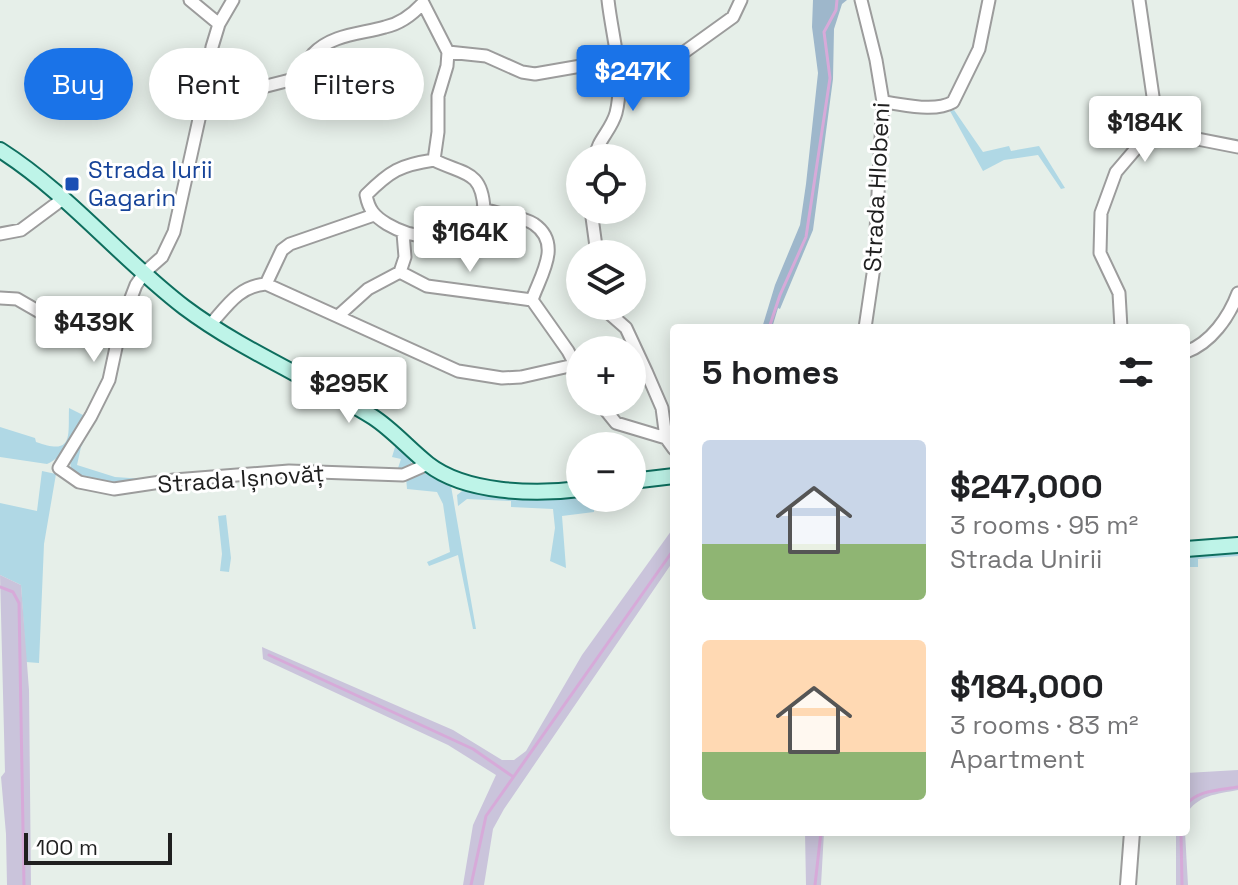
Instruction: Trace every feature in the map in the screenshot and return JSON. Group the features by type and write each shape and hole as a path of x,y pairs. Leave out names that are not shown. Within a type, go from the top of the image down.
{"main road":[{"path":"0,150 64,198 182,305 210,325 376,419 428,464 453,480 488,487 566,490"},
{"path":"646,479 670,476"},
{"path":"1190,549 1238,545"}],"street":[{"path":"190,0 219,24"},
{"path":"212,48 219,24 233,0"},
{"path":"598,144 610,129 620,80 608,0"},
{"path":"448,52 486,56 522,72 535,74 604,62 618,64 676,58 733,17 741,0"},
{"name":"Strada Hlobeni","path":"861,0 883,102 874,267 866,324"},
{"path":"883,102 945,107 953,102 979,49 989,0"},
{"path":"1121,324 1119,293 1100,253 1101,213 1116,172 1157,124 1139,0"},
{"path":"269,85 302,77 317,50 348,34 388,27 415,12 423,2 448,52 438,96 434,160"},
{"path":"0,298 17,299 57,322 85,316 121,324 136,285 162,257 174,232 199,120"},
{"path":"1157,124 1177,135 1238,147"},
{"path":"434,160 479,182 484,209 461,226 424,237 403,233 374,215 366,195 400,166 434,160"},
{"path":"0,234 21,230 64,198"},
{"path":"484,209 534,224 548,243 550,255 532,300"},
{"path":"266,284 282,250 290,244 374,215"},
{"path":"338,316 368,289 400,272 405,257 403,233"},
{"path":"400,272 427,286 532,300 566,348"},
{"path":"210,325 241,291 252,285 266,284 458,371 502,378 566,371"},
{"path":"1190,351 1200,347 1212,335 1238,293"},
{"path":"617,320 626,328 662,408 666,438 670,444"},
{"name":"Strada Ișnovăț","path":"121,324 109,380 59,468 79,482 114,489 187,479 289,471 403,475 428,464"},
{"path":"610,416 616,423 666,438"},
{"path":"1128,885 1132,836"}],"shaded area":[{"path":"813,0 847,0 842,4 834,29 833,79 813,230 773,324 763,324 775,285 800,225 818,73 812,27"},
{"path":"954,110 983,152 1009,146 1011,151 1039,146 1065,188 1061,189 1038,155 1004,160 983,171 950,111"},
{"path":"303,383 376,426 413,457 410,467 397,471 401,459 392,457 396,444 390,438 319,393 300,386"},
{"path":"69,408 85,416 69,443 53,461 47,464 0,457 0,427 35,438 36,442 48,446 63,445 68,435"},
{"path":"99,410 81,447 77,465 115,477 159,480 120,486 76,477 71,470 72,452"},
{"path":"42,471 56,474 44,544 39,663 26,662 21,585 0,575 0,503 37,511"},
{"path":"431,472 451,486 476,629 473,629 458,555 429,566 427,562 450,552 443,504 437,492 407,489 406,477"},
{"path":"466,488 566,494 566,512 594,512 562,516 566,568 550,561 555,528 553,509 511,507 511,501 467,499 458,506 457,495"},
{"path":"226,515 231,558 229,572 220,571 222,554 218,516"},
{"path":"670,533 670,566 493,829 484,885 463,885 473,825 496,775 448,745 263,659 262,647 453,730 502,760 514,760 526,751 582,655"},
{"path":"1238,549 1238,556 1198,559 1198,567 1190,567 1190,554"},
{"path":"0,575 21,585 29,690 31,885 7,885 1,777 5,772"},
{"path":"1238,770 1238,790 1202,799 1190,809 1190,773"},
{"path":"805,836 824,836 821,885 806,885"},
{"path":"1176,836 1185,836 1188,885 1176,885"}],"waterway":[{"path":"770,324 806,237 830,78 824,32 836,10 837,0"},
{"path":"471,885 486,816 670,555"},
{"path":"0,587 13,592 19,603 24,885"},
{"path":"269,655 473,749 512,776"},
{"path":"1190,801 1196,796 1238,787"},
{"path":"815,885 821,836"},
{"path":"1181,836 1182,885"}],"place":[{"name":"Strada Iurii Gagarin","path":"72,184"}]}
